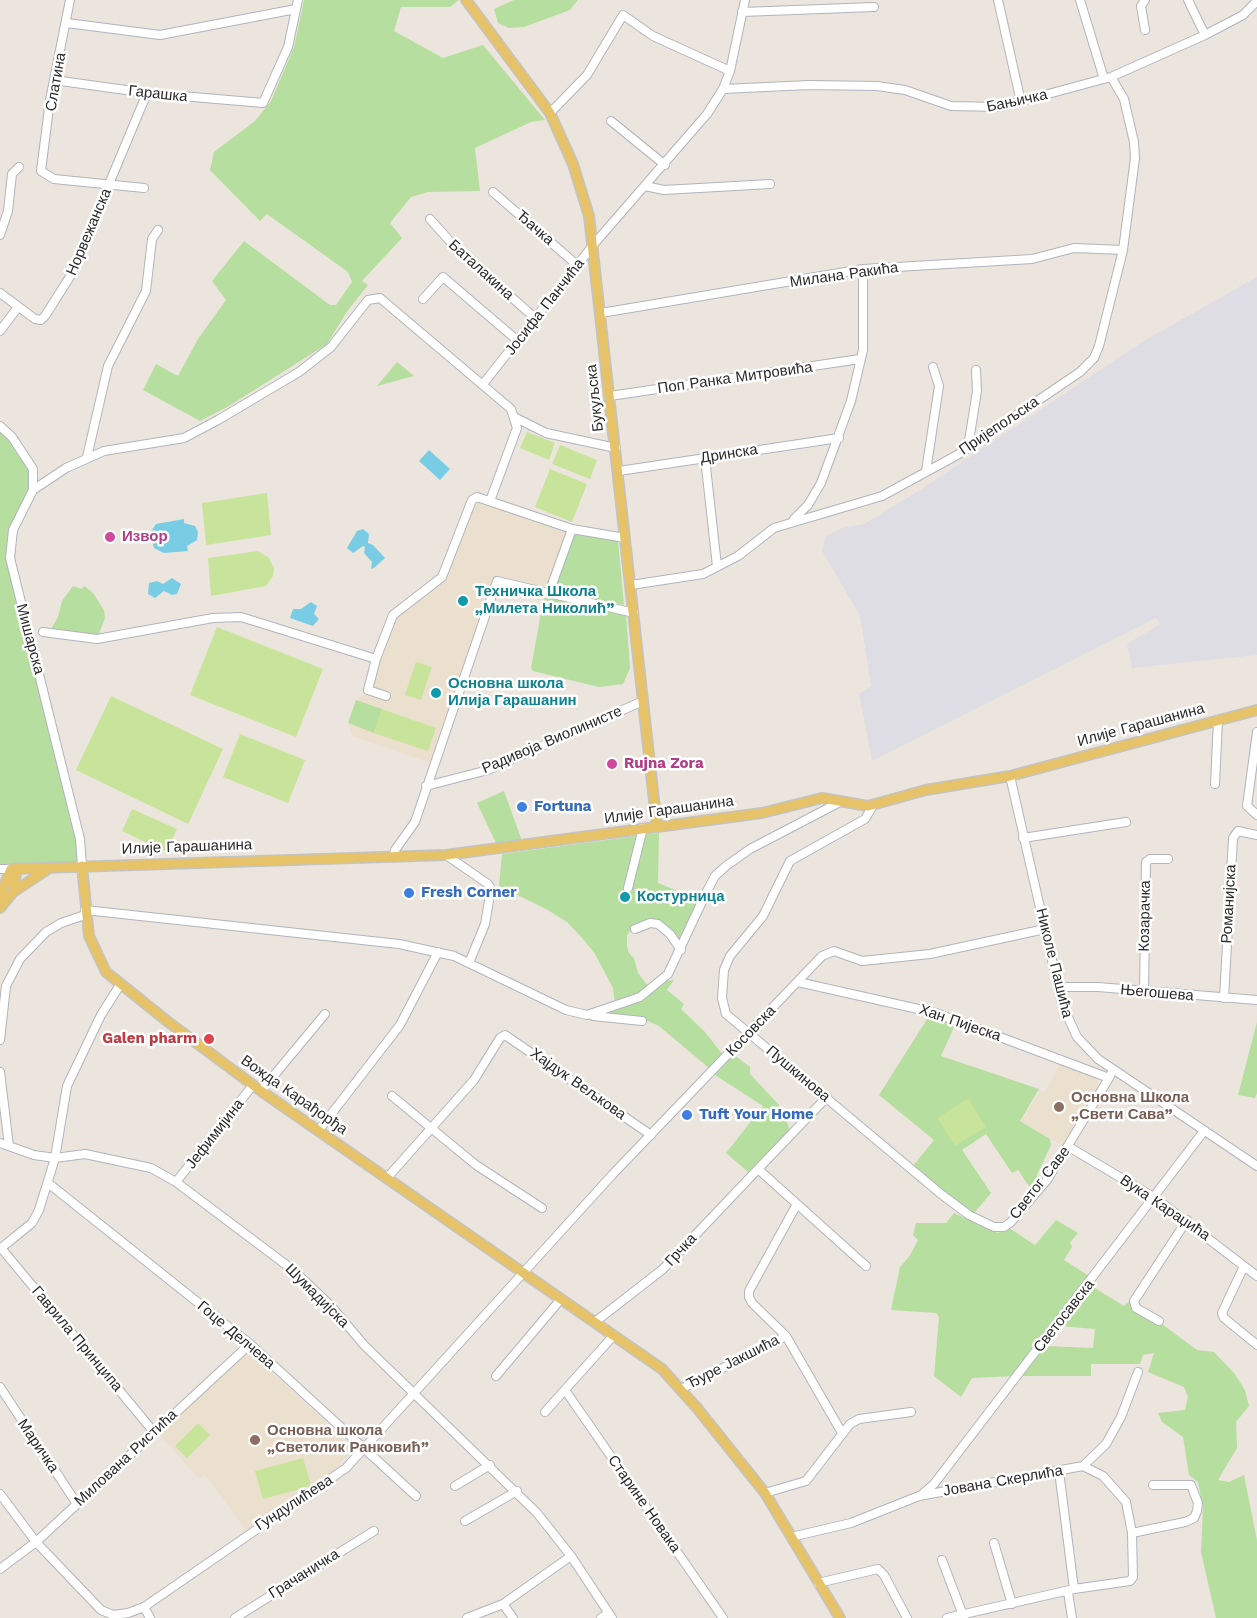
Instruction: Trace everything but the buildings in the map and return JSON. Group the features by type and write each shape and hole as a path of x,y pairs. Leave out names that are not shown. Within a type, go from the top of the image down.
{"main road":[{"name":"Букуљска","path":"466,0 550,113 579,182 594,244 619,471 624,538 657,826"},
{"name":"Илије Гарашанина","path":"14,869 446,855 762,813 817,799 860,806 926,790 1010,776 1257,710"},
{"name":"Вожда Карађорђа","path":"82,866 85,912 95,953 103,968 120,985 257,1088 662,1369 681,1389 765,1493 840,1618"},
{"path":"6,892 51,867"},
{"path":"0,908 14,869"},
{"path":"0,878 6,892"}],"street":[{"name":"Слатина","path":"70,0 54,80 41,171 45,176 109,185"},
{"path":"67,23 160,35 296,9 298,0"},
{"name":"Јосифа Панчића","path":"483,384 594,244 707,114 723,88 730,71 745,0"},
{"path":"998,0 1021,102"},
{"name":"Пријепољска","path":"631,585 703,574 738,556 762,536 791,522 843,510 882,496 968,447 1080,372 1094,358 1123,250 1135,158 1134,142 1124,99 1108,78 1080,0"},
{"path":"1145,0 1141,6 1145,30"},
{"path":"1188,0 1205,35"},
{"name":"Бањичка","path":"723,88 809,85 877,86 905,90 958,107 1000,108 1108,78 1205,35 1243,15 1257,1"},
{"path":"742,12 874,7"},
{"name":"Гарашка","path":"54,80 147,93 263,103 288,47 296,9"},
{"path":"550,113 587,75 623,15 653,36 730,71"},
{"name":"Норвежанска","path":"0,293 34,319 41,320 45,316 71,275 147,93"},
{"path":"611,121 664,165"},
{"path":"0,236 8,211 12,174 19,167"},
{"path":"645,186 664,190 770,184"},
{"path":"109,185 144,189"},
{"name":"Ђачка","path":"493,192 577,265"},
{"name":"Баталакина","path":"430,219 455,247 536,318"},
{"path":"87,457 108,366 146,291 152,239 158,230"},
{"name":"Милана Ракића","path":"601,313 863,269 1032,259 1074,248 1123,250"},
{"path":"791,522 808,505 821,483 839,438 860,359 863,269"},
{"path":"423,299 443,277 518,342"},
{"path":"33,490 54,475 87,457 104,451 184,438 218,420 299,372 331,347 368,300 380,298 507,404 516,418 546,433 616,448"},
{"path":"0,331 18,307"},
{"name":"Поп Ранка Митровића","path":"610,396 860,359"},
{"path":"926,471 939,386 933,368"},
{"path":"968,447 977,391 976,370"},
{"path":"490,501 514,441 516,418"},
{"path":"0,426 12,437 33,469 33,490"},
{"name":"Дринска","path":"619,471 839,438"},
{"path":"705,458 717,566"},
{"name":"Мишарска","path":"33,490 13,530 10,558 80,839 82,866"},
{"path":"386,696 368,690 375,659 393,615 442,577 472,500 477,497 572,529 624,538"},
{"path":"549,593 572,529"},
{"path":"393,857 394,849 415,822 497,581 634,613"},
{"path":"43,632 97,639 213,618 241,617 375,659"},
{"name":"Радивоја Виолинисте","path":"426,786 488,770 643,701"},
{"path":"1215,784 1218,720"},
{"path":"1257,732 1255,774 1247,806 1257,815"},
{"name":"Николе Пашића","path":"1010,776 1058,987 1069,1024 1077,1037 1086,1050 1113,1071 1257,1166"},
{"path":"587,1015 623,1005 654,988 668,974 715,876 726,866 750,849 840,802"},
{"name":"Пушкинова","path":"874,804 865,819 790,861 763,916 730,956 722,982 723,1008 726,1014 919,1176 969,1215 994,1227 1007,1225"},
{"path":"1023,838 1126,822"},
{"path":"628,888 644,828"},
{"name":"Романијска","path":"1224,998 1233,838 1238,831 1257,836"},
{"path":"446,855 488,884 491,889 485,924 469,963"},
{"name":"Козарачка","path":"1144,991 1146,862 1167,860"},
{"name":"Илије Гарашанина","path":"0,869 14,869"},
{"path":"0,1041 6,986 20,959 46,932 85,912 399,944 438,952 469,963 566,1011 642,1021"},
{"path":"635,929 650,923 658,924 670,933 681,950"},
{"name":"Косовска","path":"522,1271 828,952 834,951 862,962 930,954 1044,929"},
{"path":"319,1130 400,1025 438,952"},
{"name":"Хан Пијеска","path":"798,982 936,1013 1108,1078"},
{"path":"1,1249 32,1223 55,1158 69,1079 88,1047 101,1014 120,985"},
{"name":"Његошева","path":"1058,987 1257,1000"},
{"name":"Јефимијина","path":"176,1182 325,1014"},
{"name":"Хајдук Вељкова","path":"429,1129 474,1080 500,1038 505,1035 651,1135"},
{"path":"1108,1078 1113,1071"},
{"path":"0,1072 9,1146"},
{"name":"Светог Саве","path":"1007,1225 1047,1180 1069,1147 1108,1078"},
{"path":"392,1096 429,1129 476,1165 542,1208"},
{"name":"Грчка","path":"595,1322 663,1269 827,1097"},
{"path":"387,1178 429,1129"},
{"name":"Светосавска","path":"919,1496 934,1484 1204,1131"},
{"name":"Шумадијска","path":"0,1143 34,1155 55,1158 85,1154 110,1157 151,1168 176,1182 293,1270 413,1393 517,1491 571,1556 611,1616"},
{"name":"Вука Караџића","path":"1069,1147 1155,1198 1187,1220 1257,1276"},
{"path":"758,1169 866,1266"},
{"name":"Гоце Делчева","path":"48,1183 250,1344 417,1496"},
{"path":"797,1204 749,1291 752,1303 786,1336 842,1433"},
{"path":"1159,1321 1136,1308 1134,1301 1187,1220"},
{"name":"Гаврила Принципа","path":"1,1249 153,1431"},
{"path":"1244,1266 1222,1313 1257,1345"},
{"name":"Гундулићева","path":"144,1607 269,1519 336,1476 364,1448 522,1271"},
{"path":"496,1376 561,1299"},
{"path":"545,1412 614,1335"},
{"name":"Ђуре Јакшића","path":"681,1389 786,1336"},
{"name":"Милована Ристића","path":"0,1569 36,1542 153,1431 250,1344"},
{"path":"1083,1466 1106,1444 1121,1417 1138,1372"},
{"name":"Маричка","path":"0,1387 77,1504"},
{"name":"Старине Новака","path":"566,1390 723,1618"},
{"path":"765,1493 806,1480 842,1433 859,1419 911,1412"},
{"path":"455,1486 490,1466"},
{"name":"Јована Скерлића","path":"791,1537 851,1523 919,1496 1083,1466 1103,1476 1126,1502 1132,1533 1133,1577 1130,1581 1071,1591"},
{"path":"1059,1471 1072,1618"},
{"path":"1132,1533 1194,1518 1198,1503 1191,1485 1153,1485"},
{"path":"465,1521 517,1491"},
{"path":"0,1494 36,1542 101,1610 113,1615 128,1613 144,1607 150,1618"},
{"name":"Грачаничка","path":"235,1618 374,1531"},
{"path":"994,1543 1011,1604"},
{"path":"467,1618 503,1604 571,1556"},
{"path":"942,1560 963,1616"},
{"path":"819,1582 878,1569 884,1575 907,1618"},
{"path":"947,1618 1071,1591"},
{"path":"503,1604 513,1618"},
{"path":"601,1618 611,1616"}],"shaded area":[{"path":"1257,277 1257,655 1132,668 1127,644 1160,624 1156,618 872,761 859,694 871,686 860,616 822,551 826,536 842,528 864,524 917,492 1142,342"},
{"path":"477,497 572,529 549,593 497,581 433,764 352,736 348,723 356,700 368,690 376,659 384,654 393,615 442,577"},
{"name":"Основна Школа „Свети Сава”","path":"1060,1064 1096,1077 1099,1087 1065,1147 1021,1121 1040,1091 1045,1092"},
{"name":"Основна школа „Светолик Ранковић”","path":"249,1352 352,1446 352,1450 332,1474 247,1532 210,1481 204,1475 199,1479 159,1434"}],"green space":[{"path":"304,0 459,0 450,7 401,7 394,31 443,58 483,45 545,120 531,122 475,148 480,191 428,192 411,197 390,223 402,238 362,281 368,285 348,310 327,344 229,406 200,421 143,390 156,364 178,376 198,339 226,300 212,281 244,241 330,305 336,305 352,282 348,272 267,214 260,221 210,170 214,152 255,121 271,101 294,47"},
{"path":"514,0 578,0 570,10 524,27 509,28 498,23 494,9"},
{"path":"397,362 414,376 377,386"},
{"path":"0,426 33,469 34,483 17,517 15,560 82,866 0,871"},
{"path":"527,432 555,443 549,460 520,448"},
{"path":"560,445 597,460 590,479 552,464"},
{"path":"550,469 587,484 572,522 535,507"},
{"path":"267,493 271,535 206,545 202,503"},
{"path":"580,533 618,540 624,605 553,589 574,536"},
{"path":"258,551 269,558 274,568 273,576 266,586 211,596 208,558"},
{"path":"73,586 82,589 84,586 93,593 104,610 105,618 97,639 49,633 58,617 62,601"},
{"path":"546,596 626,615 630,668 623,684 599,687 533,671 531,668"},
{"path":"217,627 323,669 296,737 190,695"},
{"path":"416,662 432,667 421,700 405,695"},
{"path":"111,696 223,749 188,824 76,770"},
{"path":"356,700 382,709 374,733 348,723"},
{"path":"382,709 436,728 428,751 374,733"},
{"path":"240,734 305,760 288,803 223,777"},
{"path":"504,791 522,841 497,845 477,803"},
{"path":"132,809 177,829 166,852 122,831"},
{"path":"659,833 658,883 678,891 677,898 700,900 680,944 672,932 647,921 631,929 627,935 627,946 634,958 638,973 648,986 648,994 665,981 674,980 667,990 684,1004 681,1009 705,1032 723,1055 709,1068 659,1026 648,1021 611,1013 615,1004 613,988 595,954 584,940 567,922 499,886 502,854"},
{"path":"929,1016 955,1025 941,1056 1039,1089 1020,1121 1050,1139 1051,1145 1037,1175 1038,1184 1034,1189 1031,1189 1018,1170 1012,1173 986,1134 962,1150 991,1193 974,1213 960,1205 913,1166 934,1140 879,1095"},
{"path":"1257,1022 1257,1093 1255,1098 1238,1095"},
{"path":"734,1055 750,1067 750,1074 780,1106 790,1130 748,1172 726,1153 763,1106 715,1075"},
{"path":"968,1098 986,1127 955,1146 937,1118"},
{"path":"954,1213 998,1233 1009,1228 1035,1245 1056,1220 1078,1233 1070,1243 1072,1247 1064,1260 1089,1276 1014,1376 972,1378 961,1397 934,1376 939,1317 936,1313 891,1310 900,1267 909,1257 918,1240 913,1235 916,1223 946,1223"},
{"path":"1093,1287 1124,1306 1131,1300 1138,1313 1163,1325 1197,1350 1214,1352 1234,1373 1245,1390 1249,1406 1236,1422 1237,1448 1218,1480 1229,1482 1244,1475 1257,1540 1257,1618 1216,1618 1201,1552 1203,1508 1198,1482 1189,1475 1183,1437 1162,1422 1158,1413 1185,1410 1188,1397 1184,1387 1148,1372 1154,1353 1143,1355 1140,1364 1091,1364 1091,1376 1022,1376 1046,1346 1093,1348 1095,1329 1061,1326"},
{"path":"198,1423 210,1435 187,1458 175,1446"},
{"path":"303,1458 311,1486 263,1499 255,1471"}],"water":[{"path":"429,450 450,469 440,480 419,461"},
{"path":"184,519 184,523 195,526 198,532 197,540 187,546 188,551 164,553 154,548 150,533 156,524"},
{"path":"363,529 369,534 368,543 373,545 385,558 371,569 372,562 364,553 365,547 353,553 347,548 357,531"},
{"path":"172,578 181,584 177,594 172,595 164,591 155,598 148,594 149,583 157,581 163,584"},
{"path":"311,602 317,606 314,614 319,619 313,626 290,618 293,609 301,609"}],"place":[{"name":"Извор","path":"110,537"},
{"name":"Техничка Школа „Милета Николић”","path":"463,601"},
{"name":"Основна школа Илија Гарашанин","path":"436,693"},
{"name":"Rujna Zora","path":"612,764"},
{"name":"Fortuna","path":"522,807"},
{"name":"Fresh Corner","path":"409,893"},
{"name":"Костурница","path":"625,897"},
{"name":"Galen pharm","path":"209,1039"},
{"name":"Основна Школа „Свети Сава”","path":"1059,1107"},
{"name":"Tuft Your Home","path":"687,1115"},
{"name":"Основна школа „Светолик Ранковић”","path":"255,1440"}]}
